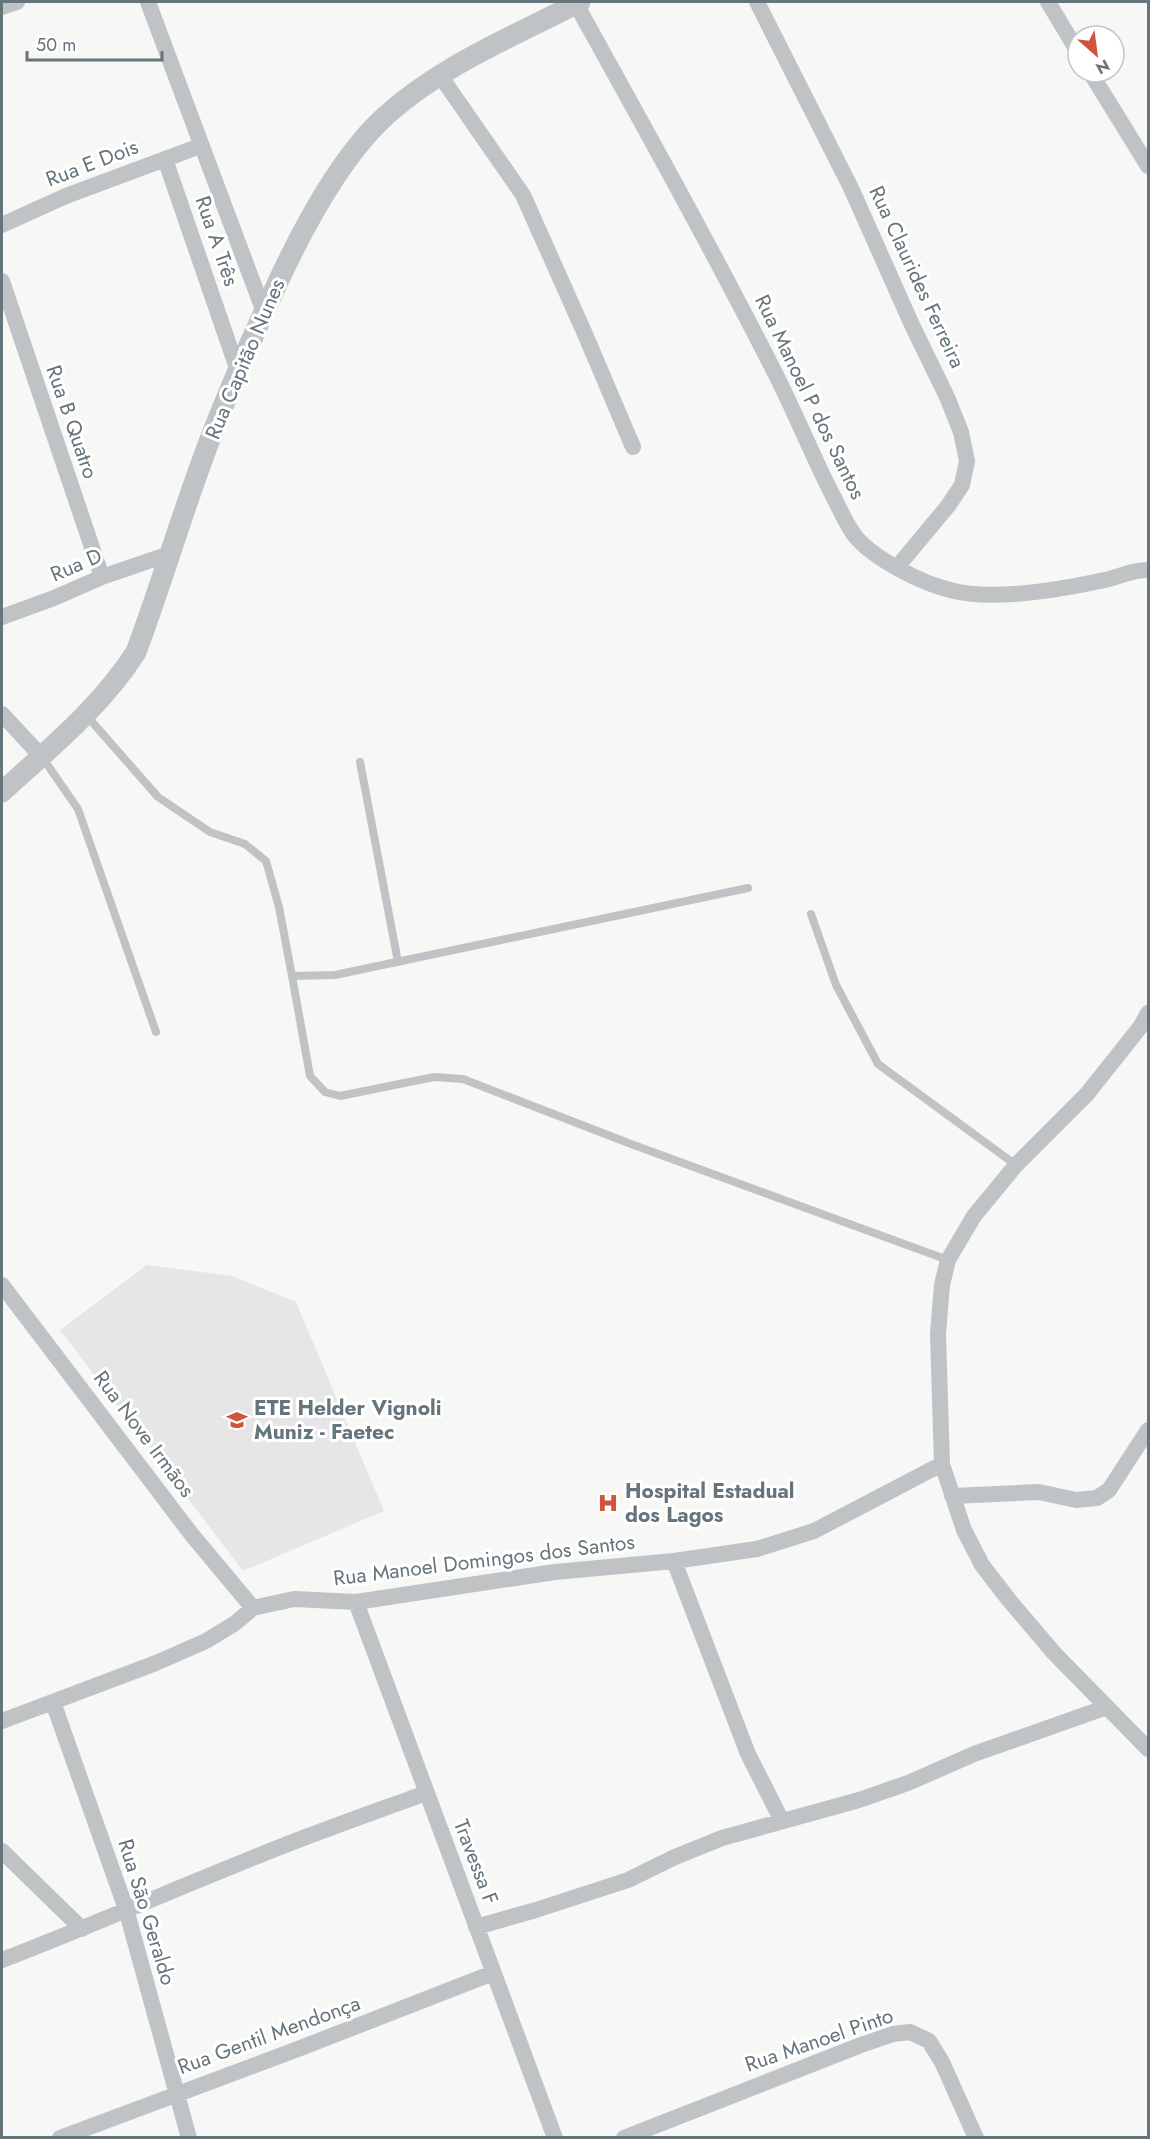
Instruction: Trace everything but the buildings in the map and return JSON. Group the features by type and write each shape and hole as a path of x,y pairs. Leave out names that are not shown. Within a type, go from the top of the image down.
{"street":[{"path":"2,8 17,2"},
{"path":"148,2 264,312"},
{"name":"Rua Manoel P dos Santos","path":"578,2 708,241 781,384 821,472 854,534 866,549 919,579 948,590 971,595 1063,588 1104,581 1126,572 1149,570"},
{"name":"Rua Capitão Nunes","path":"2,792 86,715 123,673 136,652 212,434 238,371 264,312 318,204 354,152 378,123 439,74 578,2"},
{"name":"Rua Claurides Ferreira","path":"757,2 851,188 961,432 968,461 963,485 898,566"},
{"path":"1048,2 1066,32"},
{"path":"439,74 523,195 563,282 633,447"},
{"path":"1098,84 1149,166"},
{"name":"Rua E Dois","path":"2,225 66,196 200,146"},
{"name":"Rua A Três","path":"165,159 238,371"},
{"name":"Rua B Quatro","path":"2,281 102,577"},
{"name":"Rua D","path":"2,617 102,577 169,554"},
{"path":"2,714 42,756"},
{"path":"1149,1013 1087,1094 1016,1165 974,1216 948,1260 942,1285 938,1334 942,1464 964,1530 982,1565 1009,1600 1054,1653 1149,1749"},
{"name":"Rua Nove Irmãos","path":"2,1285 192,1535 254,1608"},
{"path":"952,1496 1039,1492 1076,1500 1097,1498 1109,1490 1149,1430"},
{"name":"Rua Manoel Domingos dos Santos","path":"2,1721 156,1663 206,1641 234,1624 254,1608 294,1599 356,1602 555,1572 674,1561 757,1549 814,1531 942,1464"},
{"path":"674,1561 748,1754 782,1821"},
{"name":"Travessa F","path":"356,1602 555,2138"},
{"name":"Rua São Geraldo","path":"53,1702 126,1909 189,2138"},
{"path":"476,1927 628,1880 675,1857 722,1838 859,1800 974,1754 1107,1707"},
{"path":"2,1960 282,1846 426,1793"},
{"path":"2,1851 82,1929"},
{"name":"Rua Gentil Mendonça","path":"60,2138 493,1973"},
{"name":"Rua Manoel Pinto","path":"624,2138 861,2045 893,2034 910,2032 929,2041 950,2079 976,2138"}],"lane":[{"path":"86,715 158,797 210,832 245,844 266,861 279,907 310,1076 325,1092 340,1096 434,1077 463,1079 642,1148 948,1260"},
{"path":"42,756 78,809 156,1032"},
{"path":"360,762 398,962"},
{"path":"292,976 335,975 748,888"},
{"path":"811,914 836,985 878,1064 1016,1165"}],"shaded area":[{"name":"ETE Helder Vignoli Muniz - Faetec","path":"147,1265 232,1276 296,1302 384,1511 243,1571 60,1330"}],"place":[{"name":"ETE Helder Vignoli Muniz - Faetec","path":"237,1420"},
{"name":"Hospital Estadual dos Lagos","path":"608,1503"}]}
